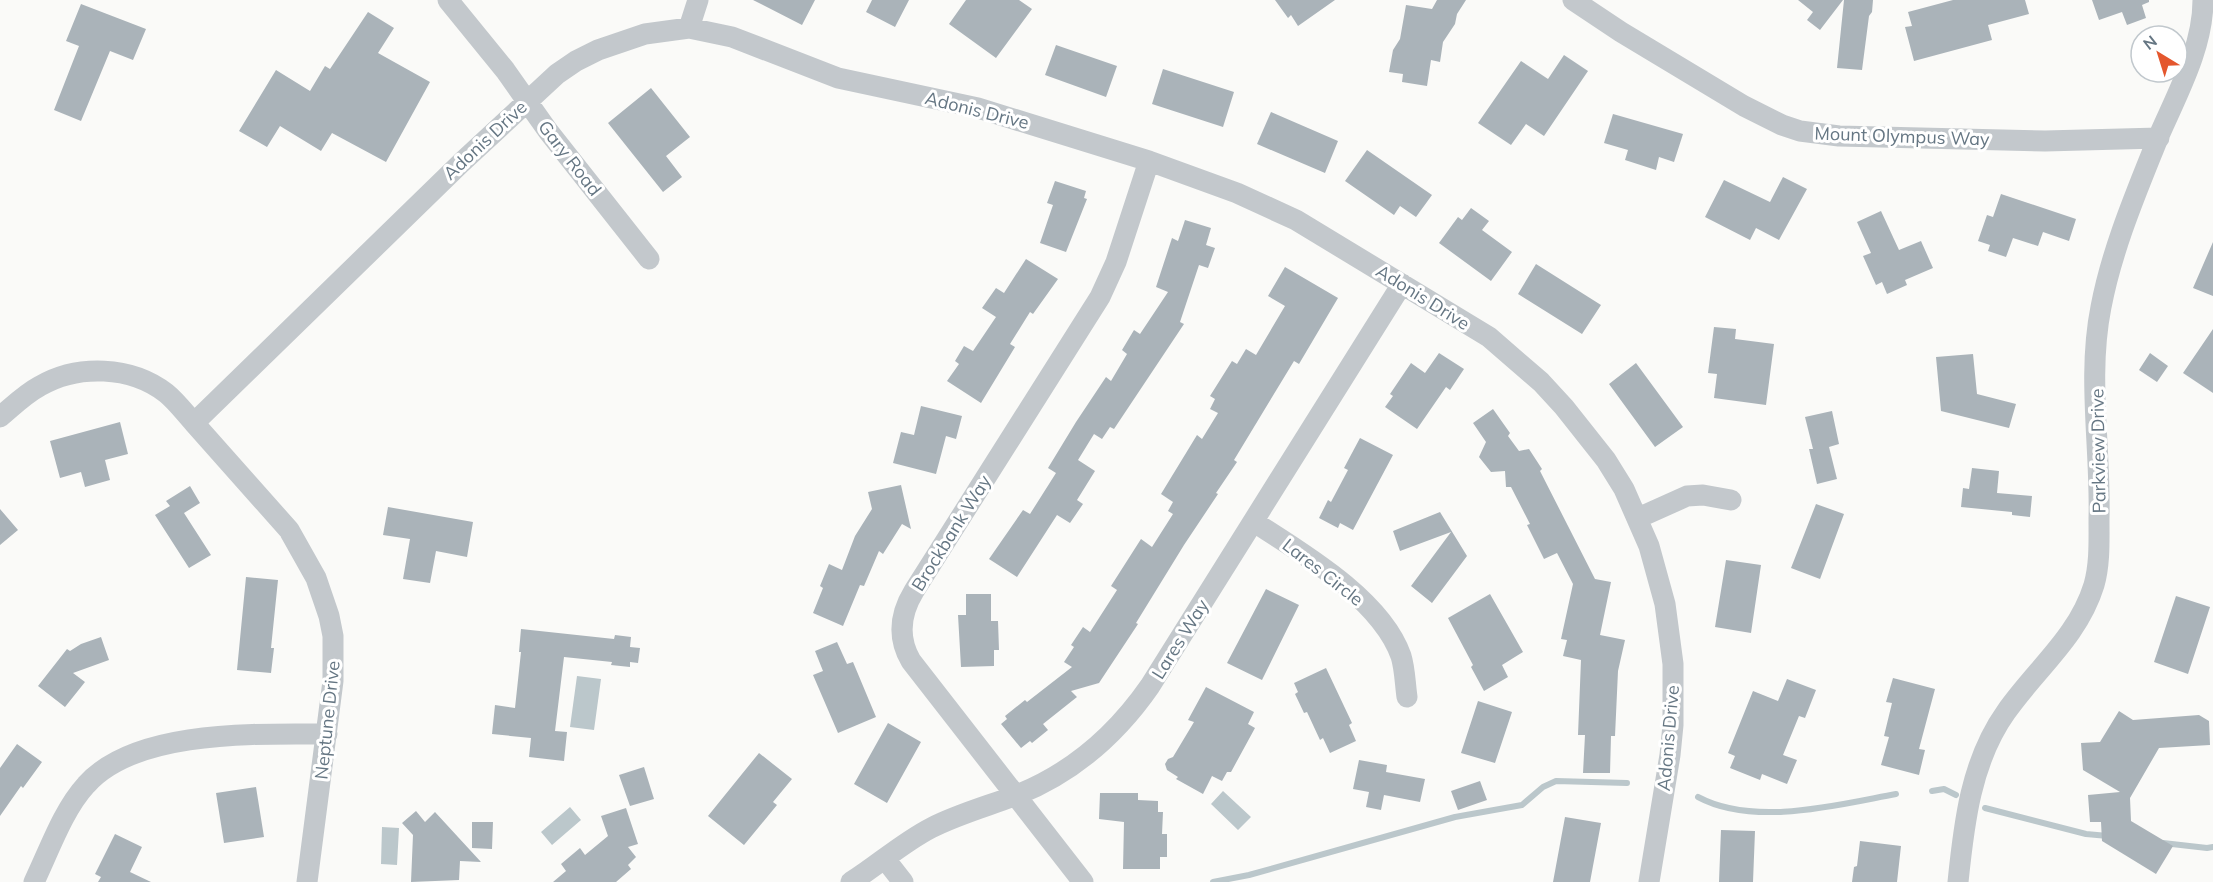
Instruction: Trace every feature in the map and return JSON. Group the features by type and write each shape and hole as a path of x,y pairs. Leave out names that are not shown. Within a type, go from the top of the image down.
{"street":[{"name":"Gary Road","path":"448,0 505,70 548,131 649,259"},
{"path":"689,28 698,0"},
{"name":"Mount Olympus Way","path":"1573,0 1621,32 1744,106 1782,125 1800,131 1839,136 2033,141 2159,138"},
{"name":"Parkview Drive","path":"1958,882 1976,771 1988,742 2005,713 2025,686 2067,639 2086,608 2095,582 2099,551 2100,492 2095,425 2100,310 2110,265 2190,62 2203,17 2203,0"},
{"name":"Adonis Drive","path":"195,423 557,74 598,50 645,34 689,28 742,40 838,78 978,108 1149,161 1208,181 1267,206 1324,236 1489,338 1541,382 1599,451 1624,489 1649,546 1663,594 1673,664 1673,725 1670,755 1649,882"},
{"name":"Brockbank Way","path":"1083,882 911,661 901,636 902,618 914,591 1100,297 1116,262 1149,161"},
{"name":"Lares Way","path":"851,882 915,837 932,828 1016,796 1054,778 1070,768 1123,722 1150,686 1402,284"},
{"path":"0,417 28,393 53,379 84,371 102,371 136,377 152,384 167,393 195,423"},
{"name":"Neptune Drive","path":"195,423 289,530 324,597 333,636 333,681 307,882"},
{"path":"1638,518 1687,496 1704,495 1731,501"},
{"name":"Lares Circle","path":"1254,522 1321,566 1373,612 1387,629 1397,647 1404,667 1407,697"},
{"path":"34,882 78,796 91,779 110,765 152,748 199,739 246,734 327,734"},
{"path":"885,859 903,882"}],"shaded area":[{"path":"577,676 601,679 594,730 570,727"},
{"path":"1223,791 1251,817 1238,830 1211,804"},
{"path":"570,807 581,820 552,845 541,832"},
{"path":"382,827 399,828 397,865 381,864"}],"building":[{"path":"753,0 815,0 802,25"},
{"path":"872,0 909,0 895,27 866,12"},
{"path":"966,0 1019,0 1032,9 996,58 949,24"},
{"path":"1275,0 1335,0 1298,26 1291,15 1288,18"},
{"path":"1437,0 1466,0 1457,14 1455,24 1443,42 1440,62 1431,60 1427,86 1402,82 1403,74 1389,72 1393,50 1400,39 1406,5 1432,9"},
{"path":"1798,0 1843,0 1820,30 1807,20 1813,12"},
{"path":"1844,0 1873,0 1862,70 1837,68"},
{"path":"1953,0 2025,0 2029,14 1988,25 1992,40 1914,61 1905,27 1912,26 1908,12"},
{"path":"2092,0 2149,0 2142,5 2146,18 2127,25 2122,12 2099,20"},
{"path":"81,4 146,29 133,60 110,51 81,121 54,110 79,46 66,41"},
{"path":"368,12 394,28 378,53 430,82 386,162 332,133 321,151 280,126 267,147 239,131 276,70 310,91 325,66 330,69"},
{"path":"1056,45 1117,66 1106,97 1045,75"},
{"path":"1564,55 1588,71 1544,136 1526,124 1511,145 1478,123 1521,61 1548,79"},
{"path":"1163,69 1234,92 1223,127 1152,104"},
{"path":"651,88 690,137 666,156 682,177 663,192 608,123"},
{"path":"1271,112 1338,141 1325,173 1257,144"},
{"path":"1613,114 1683,134 1674,162 1659,157 1656,170 1625,160 1628,150 1604,143"},
{"path":"1367,150 1432,195 1416,217 1400,206 1394,215 1345,181"},
{"path":"1783,177 1807,189 1779,240 1756,228 1750,240 1705,217 1724,180 1770,202"},
{"path":"1055,181 1086,191 1084,198 1087,199 1066,252 1040,243 1053,205 1047,203"},
{"path":"2001,194 2076,219 2069,241 2043,232 2038,246 2013,238 2006,257 1988,251 1990,245 1978,241 1987,215 1993,217"},
{"path":"1471,208 1489,221 1482,230 1512,252 1491,281 1439,243 1458,217 1462,220"},
{"path":"1881,211 1899,250 1921,241 1933,268 1905,280 1907,285 1887,294 1882,282 1876,285 1863,256 1871,253 1857,222"},
{"path":"1185,220 1211,228 1206,245 1215,248 1208,268 1199,265 1180,322 1184,324 1114,429 1110,427 1102,439 1094,434 1078,460 1095,471 1077,500 1083,504 1070,523 1057,515 1017,577 989,559 1023,510 1030,514 1056,473 1048,468 1076,422 1106,377 1111,381 1127,354 1122,350 1134,330 1140,334 1168,292 1156,287 1172,238 1178,241"},
{"path":"2213,242 2213,296 2193,288"},
{"path":"1026,259 1058,279 1033,314 1030,312 1010,344 1015,347 981,403 947,381 959,364 955,361 964,346 973,351 996,317 982,308 996,288 1004,293"},
{"path":"1536,264 1601,305 1582,334 1518,294"},
{"path":"1285,267 1338,298 1299,364 1294,361 1234,460 1237,462 1216,493 1218,494 1099,683 1071,691 1077,697 1043,724 1048,730 1032,743 1030,741 1021,748 1001,724 1007,719 1005,716 1072,667 1064,662 1074,647 1071,645 1083,627 1090,632 1117,590 1111,586 1141,539 1152,547 1173,514 1168,511 1173,502 1161,494 1197,435 1202,439 1218,413 1210,409 1215,399 1210,396 1232,361 1237,364 1246,349 1256,355 1285,306 1268,296"},
{"path":"1714,327 1736,329 1735,339 1774,344 1766,405 1714,398 1717,374 1708,373"},
{"path":"2213,329 2213,393 2183,373"},
{"path":"1439,353 1464,369 1450,390 1446,387 1417,429 1385,407 1393,396 1390,394 1411,363 1425,373"},
{"path":"2150,353 2168,366 2157,382 2139,370"},
{"path":"1973,354 1977,394 2016,404 2009,428 1941,411 1936,357"},
{"path":"1636,363 1683,427 1655,447 1609,384"},
{"path":"921,406 962,416 956,439 946,436 936,474 893,463 901,432 914,435"},
{"path":"1493,409 1510,433 1508,436 1519,451 1529,449 1542,469 1540,471 1595,579 1611,582 1600,635 1625,640 1618,671 1615,736 1611,736 1610,773 1583,773 1585,735 1578,735 1581,660 1563,656 1567,640 1561,639 1573,584 1557,553 1544,559 1527,525 1530,524 1511,487 1506,487 1505,471 1491,472 1479,457 1486,442 1473,423"},
{"path":"1832,411 1839,444 1829,447 1837,479 1817,484 1809,449 1813,449 1805,417"},
{"path":"120,422 128,454 105,460 110,480 85,487 81,472 60,478 50,441"},
{"path":"1360,438 1393,455 1353,530 1340,523 1338,528 1319,518 1328,500 1331,502 1348,470 1344,468"},
{"path":"1972,468 1999,471 1997,493 2032,496 2030,517 2012,515 2012,512 1961,507 1963,488 1969,489"},
{"path":"901,485 911,529 902,524 883,554 879,551 864,586 860,585 843,626 813,613 829,564 842,570 855,536 872,509 868,492"},
{"path":"190,486 200,503 184,513 211,555 189,568 155,515 170,506 166,501"},
{"path":"1816,504 1844,514 1820,579 1791,568"},
{"path":"388,507 473,522 467,557 436,551 430,583 403,579 410,539 383,535"},
{"path":"0,509 18,530 0,545"},
{"path":"1440,512 1467,556 1432,603 1411,586 1451,532 1400,551 1393,531"},
{"path":"1726,560 1761,565 1751,633 1715,627"},
{"path":"246,577 278,580 271,648 274,648 271,673 237,670"},
{"path":"1266,589 1299,605 1262,680 1227,663"},
{"path":"966,594 991,594 991,621 998,621 999,650 994,650 994,666 961,667 958,615 966,615"},
{"path":"1490,594 1523,652 1502,665 1508,677 1484,691 1448,618"},
{"path":"2176,596 2210,607 2188,674 2154,662"},
{"path":"521,629 614,639 615,635 631,637 630,647 640,648 638,663 630,662 630,667 611,665 612,662 564,657 555,731 567,732 564,761 529,757 531,738 492,734 495,705 515,708"},
{"path":"101,637 109,660 73,673 85,682 65,707 38,686 67,649 70,651 81,644"},
{"path":"837,642 847,664 853,662 876,717 838,733 813,675 823,671 815,651"},
{"path":"1326,668 1352,723 1349,725 1356,741 1330,753 1323,738 1320,740 1307,712 1304,713 1295,694 1298,692 1294,683"},
{"path":"1893,678 1935,689 1919,749 1925,750 1919,775 1881,765 1889,737 1884,736 1892,703 1886,702"},
{"path":"1787,679 1816,690 1805,718 1799,716 1783,755 1797,760 1787,784 1762,774 1760,780 1730,768 1735,756 1728,753 1753,691 1778,701"},
{"path":"1206,687 1254,712 1248,724 1255,728 1231,772 1227,772 1222,781 1212,776 1203,794 1176,779 1178,777 1167,770 1165,764 1173,757 1194,722 1188,720"},
{"path":"1478,701 1512,712 1495,763 1461,753"},
{"path":"2119,711 2133,720 2199,715 2209,721 2210,745 2159,748 2130,798 2131,821 2173,846 2156,874 2102,841 2101,822 2090,822 2088,795 2120,792 2083,770 2081,743 2100,742"},
{"path":"888,723 921,742 887,803 854,784"},
{"path":"17,744 42,762 23,788 21,786 0,816 0,768"},
{"path":"759,753 792,779 773,802 777,805 744,845 708,816"},
{"path":"1359,760 1387,765 1386,772 1425,779 1420,802 1384,795 1381,810 1366,807 1369,792 1353,789"},
{"path":"644,767 654,799 630,806 619,775"},
{"path":"1480,781 1487,800 1458,810 1451,791"},
{"path":"256,787 264,837 224,843 216,793"},
{"path":"1100,793 1138,793 1138,800 1158,801 1158,812 1163,812 1162,834 1167,834 1167,857 1160,857 1160,869 1123,869 1124,822 1099,819"},
{"path":"626,808 638,844 628,847 636,857 628,865 631,869 616,882 553,882 566,871 561,864 580,848 585,855 608,836 601,816"},
{"path":"416,811 425,822 435,812 481,862 460,861 459,880 411,882 413,835 402,823"},
{"path":"1565,817 1601,823 1590,882 1553,882"},
{"path":"472,822 493,822 492,849 472,848"},
{"path":"1721,830 1755,831 1753,882 1719,882"},
{"path":"115,834 142,847 130,872 151,882 98,882 101,877 95,874"},
{"path":"1860,841 1901,846 1897,882 1852,882 1854,867 1857,866"}],"waterway":[{"path":"1213,882 1249,875 1455,817 1522,805 1543,787 1556,781 1627,783"},
{"path":"1932,791 1944,789 1956,795"},
{"path":"1698,797 1720,806 1744,811 1770,812 1822,808 1896,794"},
{"path":"1985,808 2086,834 2108,836"},
{"path":"2163,843 2213,847"}]}
